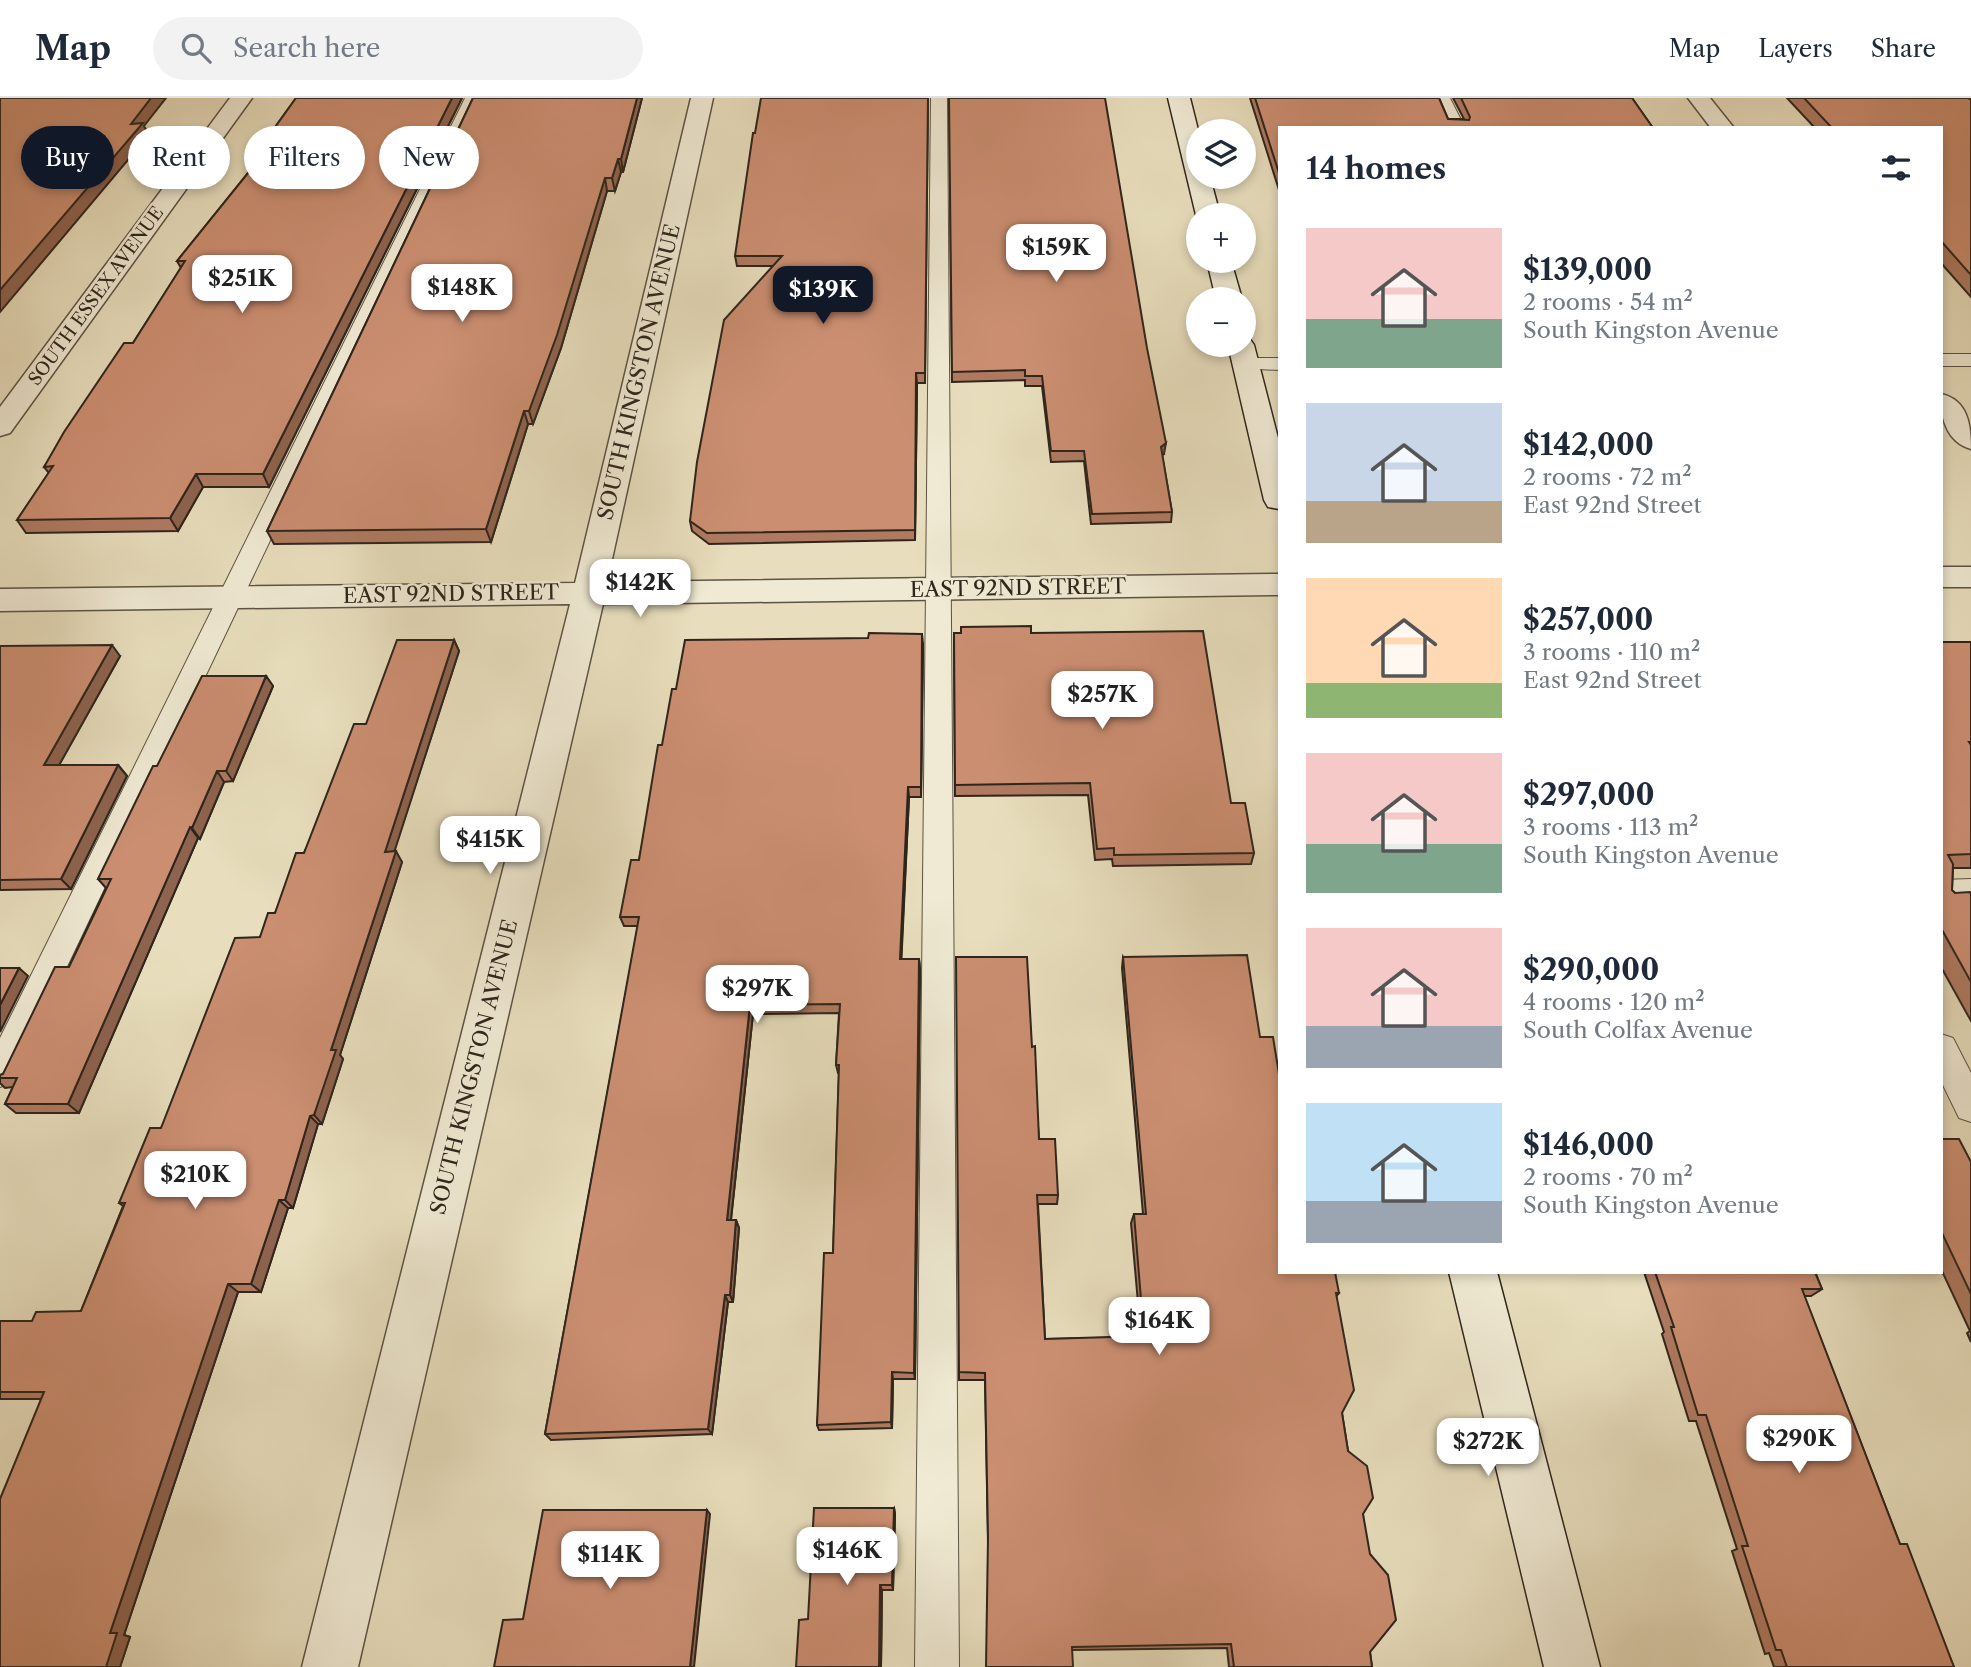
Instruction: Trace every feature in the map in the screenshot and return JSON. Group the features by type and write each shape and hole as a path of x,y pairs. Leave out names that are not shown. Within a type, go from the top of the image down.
{"street":[{"name":"SOUTH ESSEX AVENUE","path":"0,427 241,98"},
{"name":"SOUTH KINGSTON AVENUE","path":"330,1667 589,593 702,98"},
{"path":"1178,98 1205,203"},
{"path":"1699,98 1721,126"},
{"path":"1244,357 1278,496"},
{"path":"1943,405 1971,440"},
{"path":"1943,577 1971,577"},
{"name":"EAST 92ND STREET","path":"0,600 1278,585"},
{"path":"1474,1274 1572,1667"}],"lane":[{"path":"0,1072 473,98"},
{"path":"937,1667 939,98"},
{"path":"1442,98 1456,126"},
{"path":"1254,357 1278,364"},
{"path":"1943,360 1971,360"},
{"path":"1943,892 1971,891"},
{"path":"1943,1052 1971,1107"}],"building":[{"path":"0,98 151,98 131,124 143,123 140,126 128,126 128,141 114,157 114,126 21,126 21,189 86,189 0,290"},
{"path":"296,98 452,98 438,126 379,126 379,189 406,189 263,474 196,474 170,518 17,520 53,466 44,467 64,432 124,343 133,343 185,261 177,261 244,178 244,189 365,189 365,126 276,126"},
{"path":"473,98 637,98 621,159 618,159 612,178 605,178 557,335 529,411 524,411 486,529 267,531 430,189 479,189 479,126 460,126"},
{"path":"761,98 928,98 925,373 916,373 915,530 707,533 690,521 697,462 724,320 782,256 735,256 753,133"},
{"path":"949,98 1105,98 1147,348 1166,443 1161,447 1172,512 1092,514 1084,451 1051,451 1042,376 1025,376 1025,370 952,372"},
{"path":"1255,98 1439,98 1448,119 1469,120 1461,98 1632,98 1652,126 1278,126 1278,170"},
{"path":"1804,98 1971,100 1971,275 1943,243 1943,126 1830,126"},
{"path":"1031,626 1031,633 1203,631 1231,803 1245,803 1254,853 1114,855 1114,848 1097,849 1090,783 955,785 954,633 961,633 961,627"},
{"path":"869,633 922,634 921,787 908,787 900,959 919,959 914,1373 892,1372 891,1422 817,1425 824,1253 833,1253 839,1065 836,1065 840,1004 750,1005 727,1220 736,1220 730,1295 725,1295 708,1429 545,1434 639,917 620,917 631,860 639,860 658,745 662,745 672,689 676,689 685,640 868,638"},
{"path":"397,640 454,640 385,852 396,851 331,1050 336,1050 314,1115 310,1116 285,1200 279,1200 251,1284 228,1284 110,1633 117,1633 106,1667 0,1667 0,1499 44,1392 0,1392 0,1321 32,1321 36,1312 81,1311 125,1203 119,1203 150,1128 161,1128 235,938 260,937 268,913 275,913 296,853 304,853 354,724 366,724"},
{"path":"1943,642 1971,642 1971,854 1948,855 1953,864 1952,890 1955,893 1970,892 1971,895 1971,982 1943,932"},
{"path":"112,645 44,765 118,765 61,879 0,880 0,646"},
{"path":"202,676 266,676 226,771 217,771 192,828 190,827 68,1104 5,1104 17,1078 0,1078 0,1075 3,1074 55,967 69,967 111,879 98,879 153,766 157,766"},
{"path":"1247,955 1260,1037 1273,1037 1278,1068 1278,1274 1335,1274 1339,1293 1336,1293 1354,1390 1342,1413 1348,1451 1367,1466 1373,1498 1363,1514 1370,1554 1388,1575 1396,1620 1370,1652 1372,1667 1234,1667 1231,1644 1072,1647 1073,1667 986,1667 988,1537 985,1373 959,1372 956,957 1027,957 1032,1047 1035,1046 1039,1139 1055,1139 1058,1195 1037,1195 1045,1339 1144,1336 1134,1214 1146,1214 1123,957"},
{"path":"0,968 19,968 0,1005"},
{"path":"1943,1139 1959,1139 1971,1162 1971,1294 1943,1235"},
{"path":"1656,1274 1816,1274 1822,1289 1802,1289 1900,1544 1907,1544 1954,1667 1787,1667 1781,1650 1776,1650 1742,1546 1748,1546 1706,1415 1698,1415 1671,1327 1674,1327"},
{"path":"814,1508 894,1508 892,1585 880,1585 879,1667 796,1667 799,1620 808,1619"},
{"path":"543,1510 707,1510 690,1667 494,1667 503,1620 523,1619"}]}
